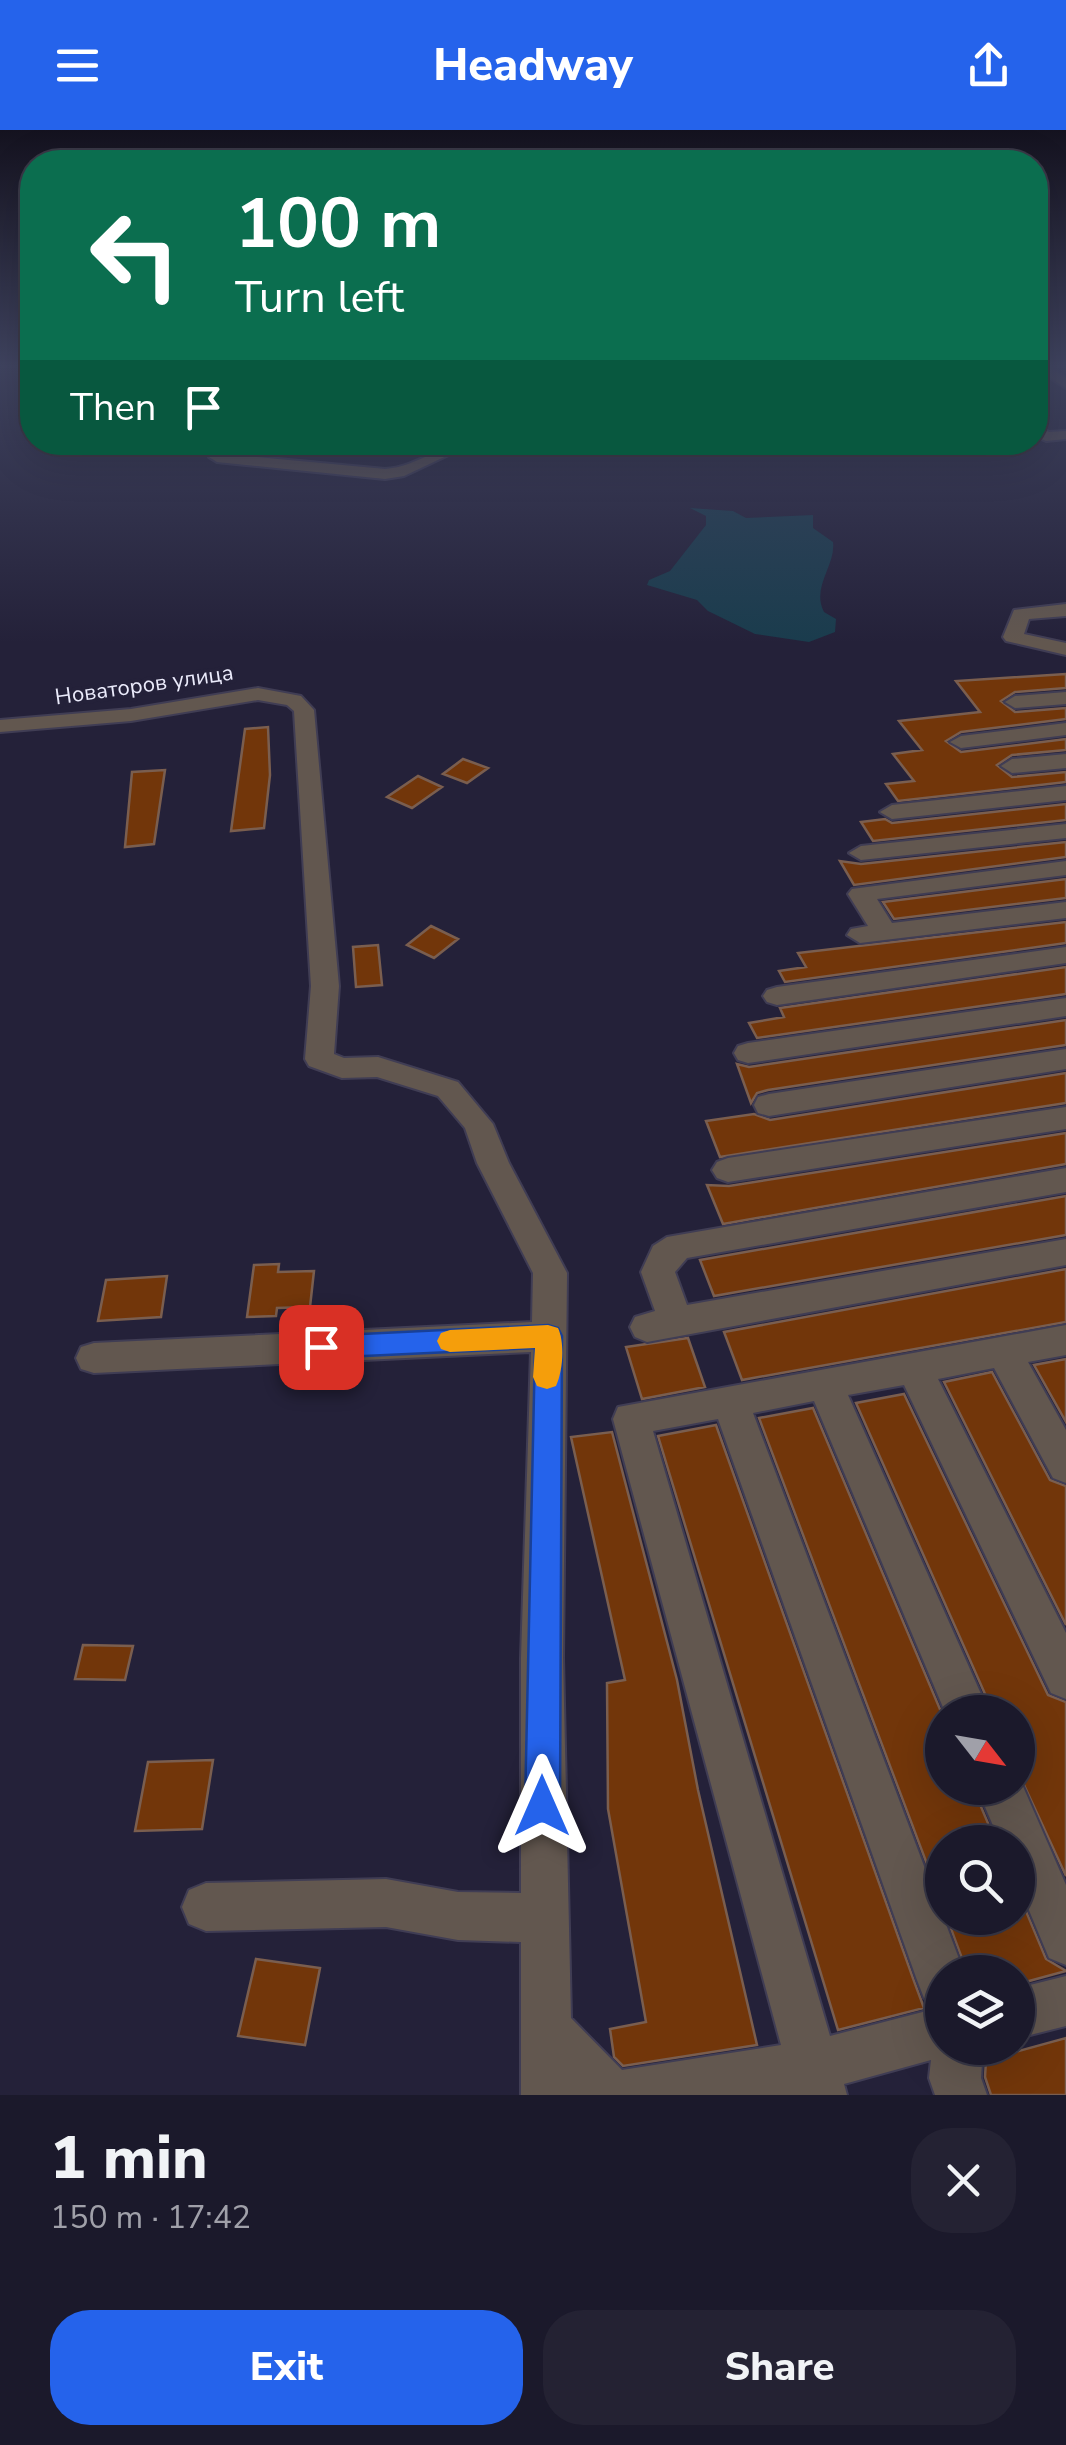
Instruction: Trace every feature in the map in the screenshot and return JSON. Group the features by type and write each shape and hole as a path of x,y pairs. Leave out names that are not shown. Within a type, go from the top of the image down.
{"street":[{"path":"235,460 386,474 428,460"},
{"path":"1066,610 1021,614 1013,637 1066,649"},
{"name":"Новаторов улица","path":"0,726 132,715 258,694 294,700 304,710 326,986 319,1060 342,1068 378,1067 424,1078 448,1089 478,1124 493,1162 550,1272 548,1336"},
{"path":"1015,702 1066,698"},
{"path":"961,742 1066,729"},
{"path":"1012,766 1066,760"},
{"path":"892,812 1066,793"},
{"path":"861,853 1066,830"},
{"path":"1066,868 861,894 872,934 1066,910"},
{"path":"777,996 1066,955"},
{"path":"748,1052 1066,1006"},
{"path":"768,1105 1066,1059"},
{"path":"728,1170 1066,1118"},
{"path":"1066,1180 679,1246 664,1255 658,1272 662,1324 1066,1252"},
{"path":"94,1358 548,1336 542,1658 547,2095"},
{"path":"800,2082 631,1419 1066,1340"},
{"path":"1003,1352 1066,1466"},
{"path":"914,1368 1066,1678"},
{"path":"825,1384 960,1695"},
{"path":"730,1401 933,1955"},
{"path":"1007,1805 1066,1941"},
{"path":"206,1906 386,1904 458,1916 543,1918"},
{"path":"1035,2008 1066,2000"},
{"path":"544,2027 610,2095"},
{"path":"625,2095 800,2082 925,2038"},
{"path":"956,2065 955,2078 961,2095"}],"water":[{"path":"690,508 733,511 746,518 813,515 813,528 833,542 820,594 824,612 836,619 835,632 809,642 755,634 708,611 697,600 647,585 649,580 670,571 706,525 706,516"}],"building":[{"path":"1066,674 1066,688 1015,692 1001,701 1015,712 1066,708 1066,719 961,732 946,741 961,752 1066,739 1066,750 1012,755 997,765 1012,777 1066,772 1066,782 898,801 886,784 914,781 893,754 922,750 899,721 980,712 956,681"},
{"path":"268,727 270,775 264,828 231,831 245,729"},
{"path":"463,759 488,768 467,783 443,774"},
{"path":"165,770 154,844 125,847 132,772"},
{"path":"418,776 442,787 412,808 387,797"},
{"path":"1066,804 1066,820 873,841 861,822 885,819 892,823"},
{"path":"1066,842 1066,857 854,885 840,861 861,864"},
{"path":"1066,879 1066,898 894,919 883,902"},
{"path":"1066,922 1066,943 785,982 779,971 806,967 798,953"},
{"path":"431,926 458,939 434,958 407,945"},
{"path":"378,945 382,985 356,987 353,947"},
{"path":"1066,967 1066,994 757,1038 749,1023 784,1017 780,1008"},
{"path":"1066,1020 1066,1045 768,1090 757,1093 751,1103 737,1064 749,1067"},
{"path":"1066,1073 1066,1103 720,1157 706,1121 754,1114 770,1120"},
{"path":"1066,1133 1066,1164 723,1224 707,1185 729,1186"},
{"path":"1066,1196 1066,1235 714,1296 700,1260"},
{"path":"279,1264 278,1272 314,1271 310,1307 277,1308 276,1316 247,1317 254,1265"},
{"path":"1066,1269 1066,1322 742,1380 724,1332"},
{"path":"167,1276 161,1317 98,1321 106,1280"},
{"path":"688,1338 705,1387 642,1399 626,1347"},
{"path":"1066,1359 1066,1422 1034,1365"},
{"path":"992,1372 1050,1480 1066,1486 1066,1625 944,1382"},
{"path":"904,1394 1048,1695 1066,1702 1066,1876 1033,1805 1035,1695 985,1695 856,1403"},
{"path":"813,1408 934,1695 925,1695 925,1805 980,1805 989,1825 925,1825 925,1859 759,1418"},
{"path":"716,1425 924,2008 838,2030 658,1436"},
{"path":"612,1432 677,1680 698,1790 757,2045 623,2066 614,2057 610,2029 646,2022 608,1809 607,1683 625,1680 571,1437"},
{"path":"83,1645 133,1646 125,1680 75,1679"},
{"path":"213,1760 202,1829 135,1831 148,1762"},
{"path":"1035,1933 1046,1959 1066,1971 1035,1979 1035,1955 961,1955 953,1935"},
{"path":"256,1959 320,1968 305,2045 238,2036"},
{"path":"1066,2038 1066,2095 991,2095 986,2065 1035,2065 1035,2047"}],"slow traffic":[{"path":"450,1341 548,1336 547,1377"}],"route":[{"path":"321,1347 548,1336 542,1806"}]}
